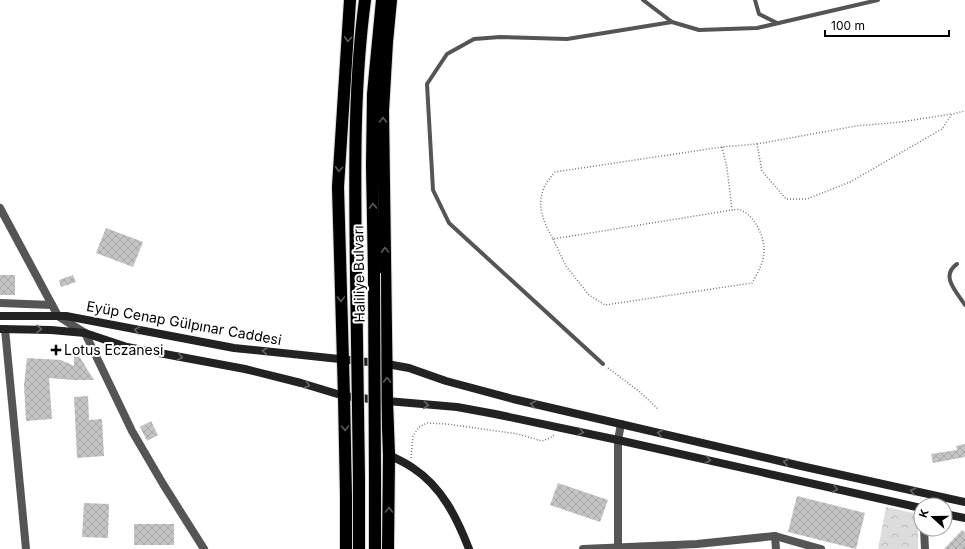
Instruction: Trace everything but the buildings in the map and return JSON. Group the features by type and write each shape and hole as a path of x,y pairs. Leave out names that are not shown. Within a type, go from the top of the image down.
{"highway":[{"path":"346,549 344,396 338,187 350,0"},
{"name":"Haliliye Bulvarı","path":"358,549 359,478 355,165 356,101 365,0"},
{"name":"Haliliye Bulvarı","path":"375,549 372,166 373,94 382,0"},
{"path":"388,549 389,455 383,111 391,0"}],"main road":[{"name":"Eyüp Cenap Gülpınar Caddesi","path":"0,316 58,316 234,348 303,356 343,358 409,368 446,381 513,399 965,502"},
{"path":"3,329 51,330 85,333 127,347 245,369 301,383 344,396 457,407 618,440 913,506"},
{"path":"389,455 412,467 428,479 444,498 455,516 469,549"},
{"path":"953,516 965,518"}],"street":[{"path":"0,208 58,316 85,333 132,430 163,484 204,549"},
{"path":"0,303 52,305"},
{"path":"3,329 26,549"},
{"path":"618,548 618,440 621,424"},
{"path":"583,549 697,547 776,536 821,549"},
{"path":"776,536 776,549"},
{"path":"924,537 925,549"}],"lane":[{"path":"643,0 672,22 699,30 756,28 878,0"},
{"path":"755,0 759,14 777,23"},
{"path":"603,364 448,223 433,190 427,84 447,54 474,39 500,37 567,39 672,22"},
{"path":"957,264 951,268 948,274 950,281 965,305"}],"path":[{"path":"553,239 732,210 740,210 752,218 761,234 764,253 760,269 752,283 605,305 589,295 566,266 545,224 540,203 544,187 555,172 722,147 757,144 856,126 900,122 965,111"},
{"path":"757,144 762,171 786,198 807,199 850,182 942,129 952,114"},
{"path":"722,147 727,168 732,210"},
{"path":"603,364 640,392 659,410"},
{"path":"412,467 411,455 413,436 419,427 427,423 447,424 518,434 542,440 550,438 561,428"}],"green space":[{"path":"886,507 913,513 913,537 918,537 918,549 878,549"}],"place":[{"name":"Lotus Eczanesi","path":"56,350"}]}
